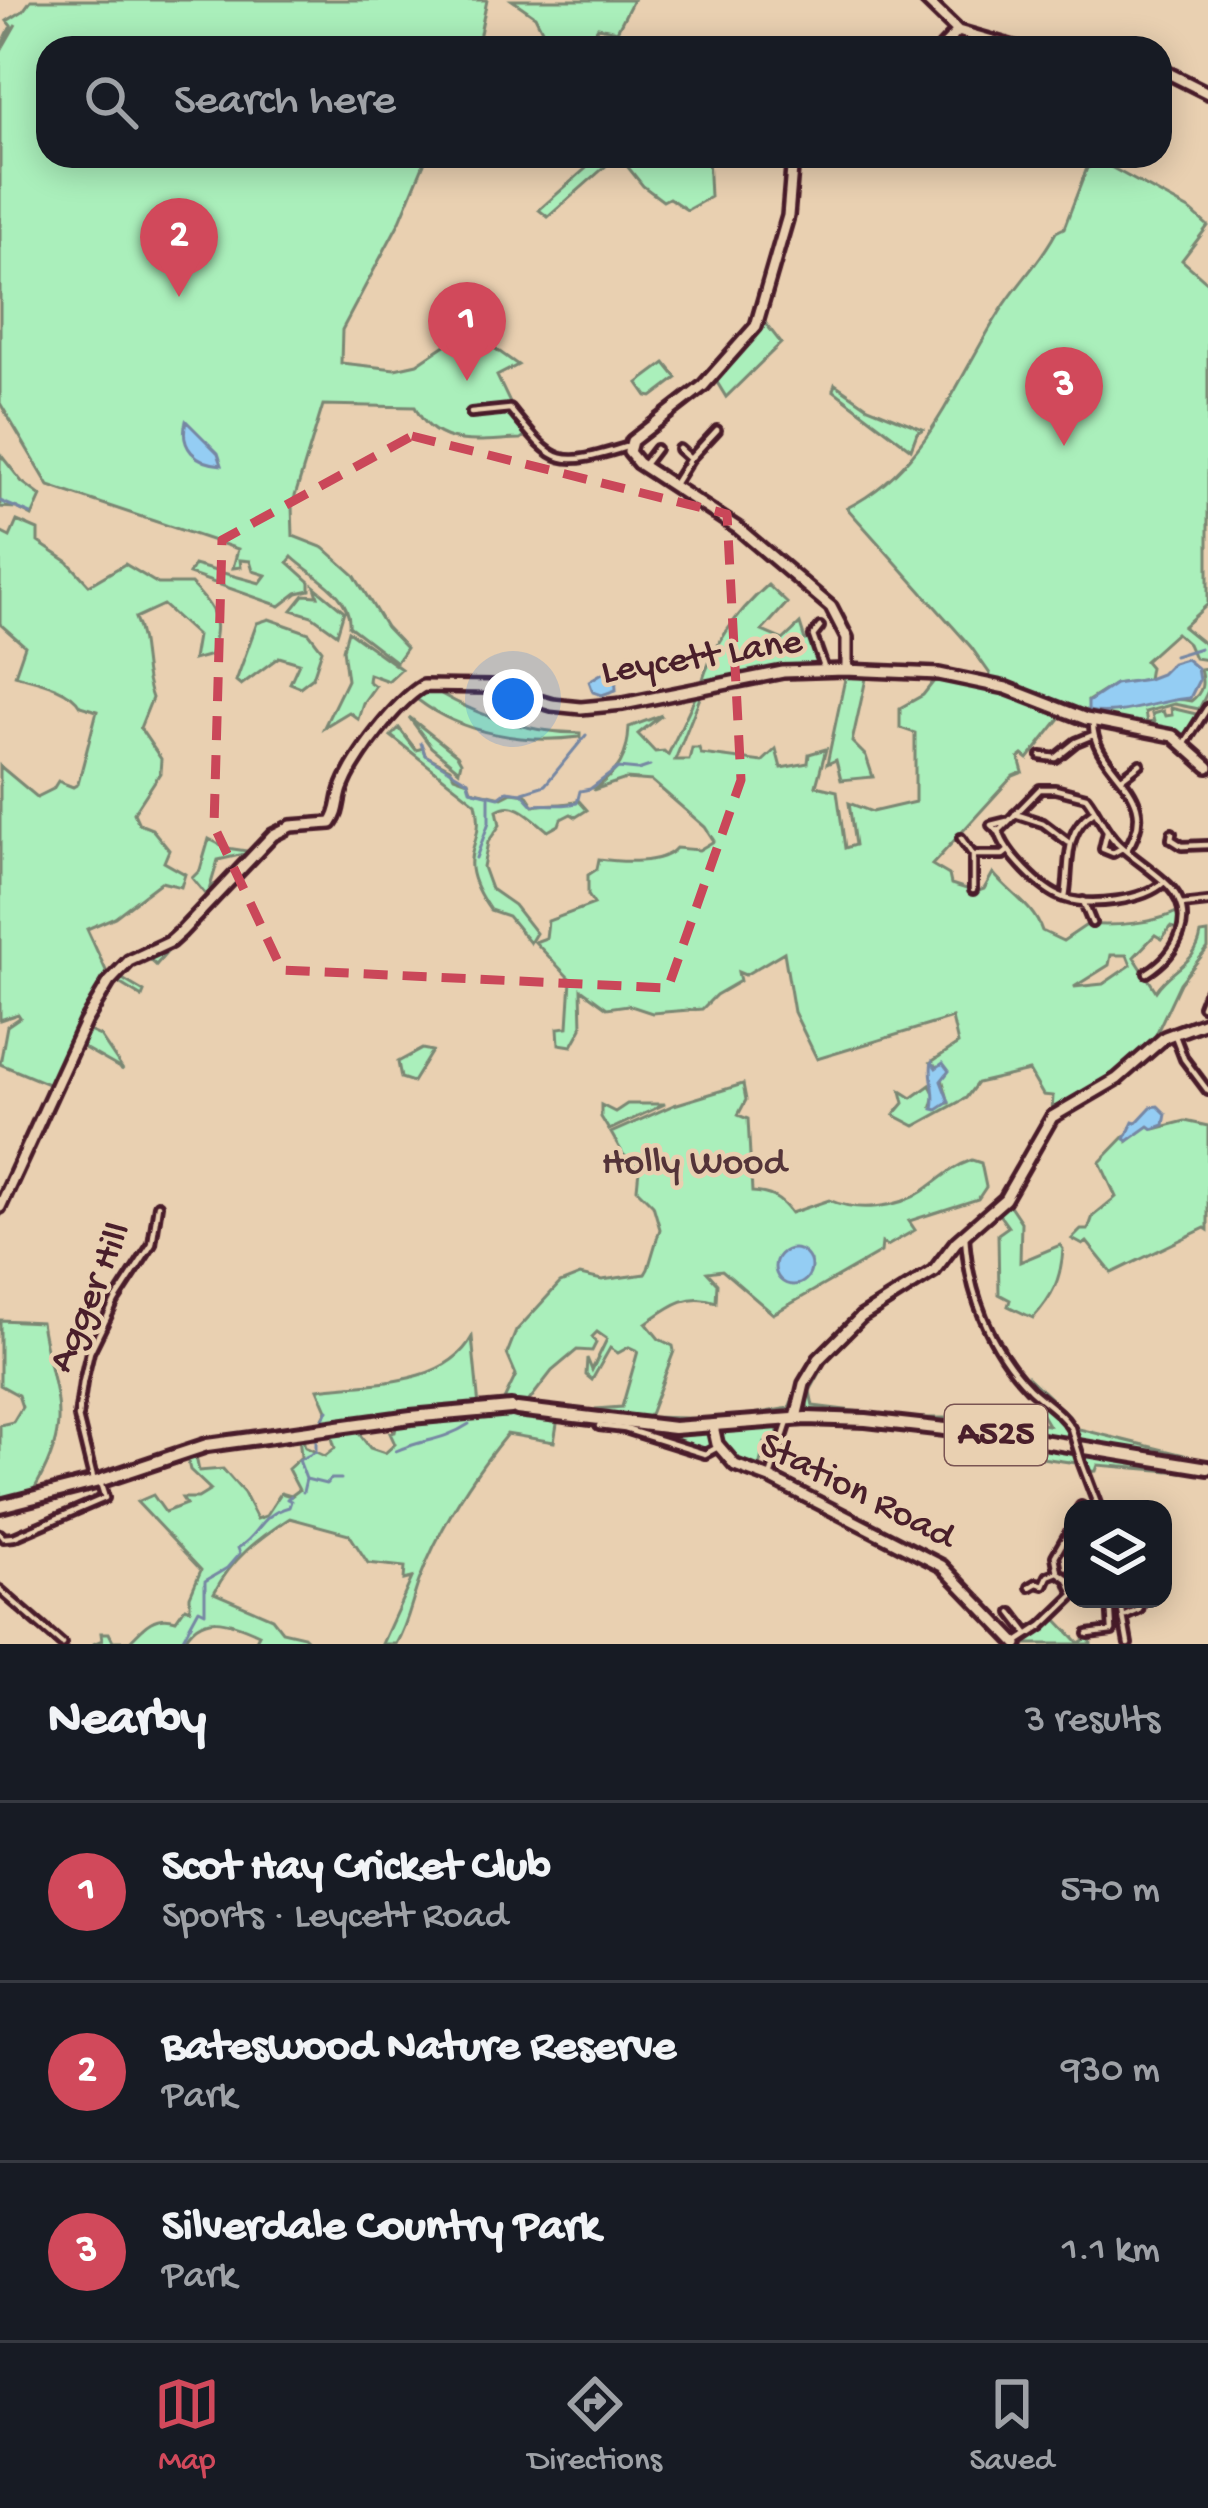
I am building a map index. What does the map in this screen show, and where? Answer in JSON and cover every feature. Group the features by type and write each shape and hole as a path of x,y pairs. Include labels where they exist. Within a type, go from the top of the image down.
{"main road":[{"name":"Station Road","path":"97,1482 207,1445 429,1414 514,1408 631,1425 713,1426"},
{"name":"A525","path":"713,1426 796,1420 951,1429 1208,1468"},
{"name":"A525","path":"0,1506 97,1482"}],"street":[{"path":"926,0 958,31 975,36"},
{"path":"953,36 958,31"},
{"path":"1172,75 1208,93"},
{"path":"471,413 510,409 543,451 566,459 584,459 631,443 712,377 756,326 788,216 793,168"},
{"path":"673,486 717,430"},
{"path":"631,443 632,458 763,547 831,607 847,638 846,670"},
{"path":"643,466 656,448"},
{"path":"679,449 690,459"},
{"path":"820,627 813,636 825,670"},
{"name":"Leycett Lane","path":"0,1207 91,1010 121,968 170,942 280,830 331,823 352,768 401,704 424,686 491,687 581,708 623,704 760,675 825,670 939,674 1006,688 1054,710 1161,732 1185,743"},
{"path":"1208,707 1185,743 1208,767"},
{"path":"1094,721 1093,735 1100,752 1123,777 1138,817 1124,849 1113,853 1103,849 1107,832"},
{"path":"1041,755 1056,758 1093,735"},
{"path":"1123,777 1140,764"},
{"path":"1147,973 1170,956 1178,943 1183,927 1180,905 1164,882 1107,832 1091,803 1080,793 1048,788 1033,795 1008,822 991,825 1046,886 1065,898 1136,896 1164,882"},
{"path":"1065,898 1069,842 1077,825 1094,811"},
{"path":"1016,814 1043,823 1069,842"},
{"path":"1172,833 1171,839 1178,844 1208,845"},
{"path":"961,838 973,855 973,890"},
{"path":"973,855 1003,855 1010,850"},
{"path":"1083,900 1091,923"},
{"path":"1180,905 1208,902"},
{"path":"1202,1006 1208,991"},
{"path":"770,1478 781,1438 796,1420 808,1375 842,1334 921,1281 965,1232 1005,1199 1052,1117 1117,1079 1174,1033 1208,1021"},
{"path":"1174,1033 1184,1060 1208,1090"},
{"name":"Agger Hill","path":"97,1482 78,1417 82,1382 90,1352 115,1301 152,1244 158,1205"},
{"path":"965,1232 972,1290 982,1318 1024,1382 1062,1414 1096,1500"},
{"name":"Station Road","path":"599,1426 625,1429 705,1454 718,1447"},
{"name":"Station Road","path":"713,1426 718,1447 735,1465 770,1478 942,1566 1016,1644"},
{"path":"0,1534 14,1537 104,1498 97,1482"},
{"path":"1064,1536 1055,1556 1058,1572 1064,1576"},
{"path":"1030,1587 1036,1583 1044,1588 1048,1576 1058,1572"},
{"path":"0,1590 62,1644"},
{"path":"1016,1644 1064,1602"},
{"path":"1091,1637 1112,1631 1111,1608"},
{"path":"1122,1608 1128,1644"},
{"path":"1124,1616 1139,1608"},
{"path":"1012,1613 1028,1634"}],"highlighted area":[{"path":"412,436 727,514 741,780 668,988 282,970 214,826 222,540"}],"green space":[{"path":"31,0 487,0 480,36 36,36 36,168 422,168 400,221 342,330 341,363 395,369 417,364 447,344 483,340 518,365 497,376 510,403 503,409 526,435 521,439 460,440 435,431 415,407 323,405 292,506 293,536 324,548 354,575 386,627 406,648 396,662 349,626 338,595 292,557 288,562 310,582 310,590 280,606 189,574 194,565 260,583 266,575 253,571 250,561 240,560 241,567 233,568 238,549 49,486 0,403 0,52 16,24 0,49 11,26 7,21"},
{"path":"512,0 633,0 617,31 598,27 592,36 548,36 535,16"},
{"path":"586,168 603,168 548,217 539,210"},
{"path":"629,168 709,168 710,197 687,210 643,186"},
{"path":"1087,168 1112,168 1191,211 1208,226 1182,260 1208,283 1208,604 1183,627 1208,647 1208,660 1194,658 1176,633 1145,661 1150,667 1148,679 1115,684 1088,701 1091,713 1167,700 1191,701 1202,687 1200,669 1208,668 1208,691 1199,709 1174,704 1145,712 1147,723 1154,722 1152,714 1172,715 1171,708 1196,714 1197,719 1179,736 1155,726 1069,711 1020,689 989,682 990,674 971,647 847,508 874,491 918,449 1005,304 1056,232 1064,228"},
{"path":"763,320 781,343 726,397 715,379"},
{"path":"665,363 677,378 647,396 638,383"},
{"path":"835,384 868,407 923,429 911,449 833,390"},
{"path":"0,454 22,482 41,496 32,516 17,508 0,507"},
{"path":"17,521 38,530 38,542 68,562 89,585 125,564 158,584 191,584 211,609 215,632 211,655 193,660 197,636 163,605 135,618 152,698 140,728 161,759 160,773 134,813 139,824 152,829 169,850 164,862 185,874 181,887 161,882 115,917 87,929 109,977 119,966 176,942 156,965 147,957 119,977 144,992 142,997 112,983 89,1031 100,1036 123,1070 79,1045 0,1217 3,1188 53,1086 0,1064 7,1026 20,1017 0,1020 0,766 37,797 58,781 73,787 78,784 97,711 80,706 60,689 15,675 25,646 0,624 0,532 10,537"},
{"path":"768,585 787,603 762,631 783,640 800,624 805,640 811,638 818,666 701,685 727,630"},
{"path":"315,587 344,611 337,634 312,616 292,610 304,595 318,596"},
{"path":"269,619 309,633 322,650 313,677 300,687 290,683 299,663 279,657 241,685 236,681 257,623"},
{"path":"348,631 401,669 388,681 369,674 368,681 375,686 358,719 349,712 324,727 347,680 343,649"},
{"path":"846,674 867,674 852,742 866,756 873,777 841,780 836,760 827,764"},
{"path":"938,676 994,689 1061,717 1028,759 1019,758 1023,772 1013,776 932,865 949,875 951,884 976,892 984,889 993,873 1027,907 1042,931 1063,941 1088,924 1134,923 1178,911 1178,929 1170,927 1162,939 1155,935 1134,957 1156,991 1189,960 1201,934 1208,933 1208,948 1180,983 1151,1045 1115,1077 1052,1112 1053,1096 1043,1095 1029,1071 977,1083 966,1098 915,1126 894,1115 904,1103 901,1091 912,1098 930,1085 935,1095 932,1106 949,1103 939,1068 931,1062 958,1044 952,1018 817,1059 794,1012 784,952 745,975 738,972 740,981 702,1009 652,1013 628,1005 607,1008 581,989 582,1028 572,1046 559,1044 558,1028 568,1027 571,980 535,942 546,938 548,921 594,904 588,895 588,875 597,869 599,859 651,860 676,848 699,850 714,841 705,827 652,781 626,779 593,790 620,763 629,727 662,715 638,734 655,752 668,755 698,691 703,690 675,760 689,760 692,748 699,748 701,754 762,762 776,749 781,768 808,763 809,754 826,749 816,786 837,791 845,848 855,845 849,803 872,812 915,802 915,733 900,728 900,708 923,695","holes":["1111,955 1127,955 1131,965 1103,984 1074,987 1109,965"]},
{"path":"431,688 502,721 580,733 580,737 538,739 474,728 418,700 418,693"},
{"path":"409,717 457,755 459,770 431,747"},
{"path":"399,728 416,750 423,748 425,755 468,781 471,790 502,797 512,792 526,794 534,806 579,801 587,810 561,819 548,831 518,808 497,810 500,825 488,842 483,867 491,889 514,905 536,933 530,943 508,916 490,910 472,875 476,803 391,736"},
{"path":"209,839 253,852 218,860 210,887 222,886 209,899 192,878 200,870"},
{"path":"422,1049 432,1051 413,1082 401,1078 398,1062"},
{"name":"Holly Wood","path":"743,1084 746,1100 738,1115 748,1119 752,1192 774,1197 791,1213 829,1200 864,1207 901,1202 972,1160 981,1163 986,1187 978,1199 909,1221 915,1230 887,1246 882,1243 881,1252 773,1314 722,1270 707,1272 717,1283 716,1302 688,1300 646,1323 674,1351 649,1417 723,1419 789,1408 799,1383 791,1412 701,1425 592,1417 596,1409 622,1407 638,1351 629,1347 618,1353 610,1348 592,1380 586,1375 587,1358 592,1370 607,1339 597,1332 592,1351 577,1350 552,1371 525,1406 501,1406 516,1375 507,1354 516,1331 560,1283 580,1275 602,1280 645,1274 648,1269 660,1229 653,1205 637,1189 639,1169 611,1133 674,1105"},
{"path":"627,1104 665,1104 609,1130 601,1117 601,1105 615,1112"},
{"path":"1185,1121 1208,1126 1208,1230 1112,1273 1087,1242 1083,1245 1072,1239 1088,1230 1093,1216 1116,1197 1100,1162 1128,1133 1128,1141 1149,1125 1154,1129"},
{"path":"1007,1201 1021,1222 1020,1262 1060,1245 1063,1249 1055,1286 1033,1318 1008,1306 1010,1300 999,1294 998,1234 1008,1227 996,1210"},
{"path":"0,1320 41,1322 58,1425 33,1491 0,1499 0,1425 13,1422 22,1407 18,1395 0,1385"},
{"path":"472,1337 479,1407 317,1430 327,1410 318,1389 425,1374 460,1353"},
{"path":"839,1343 818,1367 821,1371 810,1391 813,1406 910,1418 1000,1418 1048,1425 1028,1391 1071,1428 1060,1409 1031,1387 1029,1378 1069,1416 1075,1428 1208,1461 1208,1466 810,1413 808,1384 817,1366"},
{"path":"506,1412 558,1418 554,1442 507,1434 493,1451 436,1541 396,1644 382,1644 412,1578 404,1580 405,1567 368,1563 349,1534 290,1518 247,1550 214,1593 272,1618 282,1631 304,1636 312,1644 254,1644 259,1634 216,1621 198,1626 183,1644 93,1644 102,1640 101,1633 109,1633 113,1641 130,1641 150,1623 176,1620 185,1607 190,1609 201,1570 137,1502 153,1495 165,1512 186,1504 182,1498 198,1498 211,1490 190,1470 186,1454 195,1452 199,1471 223,1469 244,1493 257,1519 266,1516 281,1493 291,1496 299,1490 288,1469 301,1457 299,1435 305,1447 325,1456 335,1448 330,1431 355,1428 370,1448 385,1453 395,1444 390,1433 396,1427 391,1422"},
{"path":"782,1421 891,1424 1208,1470 1208,1474 1098,1465 1096,1471 1083,1472 1076,1463 986,1450 915,1430 786,1424 778,1428 777,1445 765,1443 758,1471 723,1451 723,1430"},
{"path":"632,1429 705,1433 712,1446 703,1451"},
{"path":"1055,1618 1079,1643 1090,1636 1091,1644 1021,1644"}],"water":[{"path":"186,421 218,453 222,465 204,461 187,446"},
{"path":"1186,659 1197,668 1199,680 1190,698 1113,712 1088,711 1088,702 1115,684 1148,679"},
{"path":"615,668 616,690 602,695 593,692 589,681"},
{"path":"932,1062 936,1068 943,1063 949,1071 941,1081 949,1102 937,1110 933,1109"},
{"path":"1158,1106 1166,1114 1164,1125 1149,1126 1125,1139 1133,1122"},
{"path":"793,1249 806,1254 811,1267 806,1280 793,1285 780,1280 775,1267 780,1254"}],"waterway":[{"path":"0,501 31,514"},
{"path":"1174,656 1200,648"},
{"path":"523,792 545,785 586,735"},
{"path":"421,743 425,755 468,781 470,790 499,797 507,791 522,793 533,805 577,803 580,791 618,768 650,766"},
{"path":"476,858 489,822 489,797"},
{"path":"318,1427 328,1410"},
{"path":"396,1451 469,1424"},
{"path":"303,1492 306,1479 299,1460 316,1452 316,1437"},
{"path":"306,1479 326,1484 341,1479"},
{"path":"180,1644 199,1609 205,1612 205,1581 227,1568 240,1553 238,1548 266,1520 289,1507 291,1496"}],"place":[{"name":"Bateswood Nature Reserve","path":"179,297"},
{"name":"Scot Hay Cricket Club","path":"467,381"},
{"name":"Silverdale Country Park","path":"1064,446"}]}
